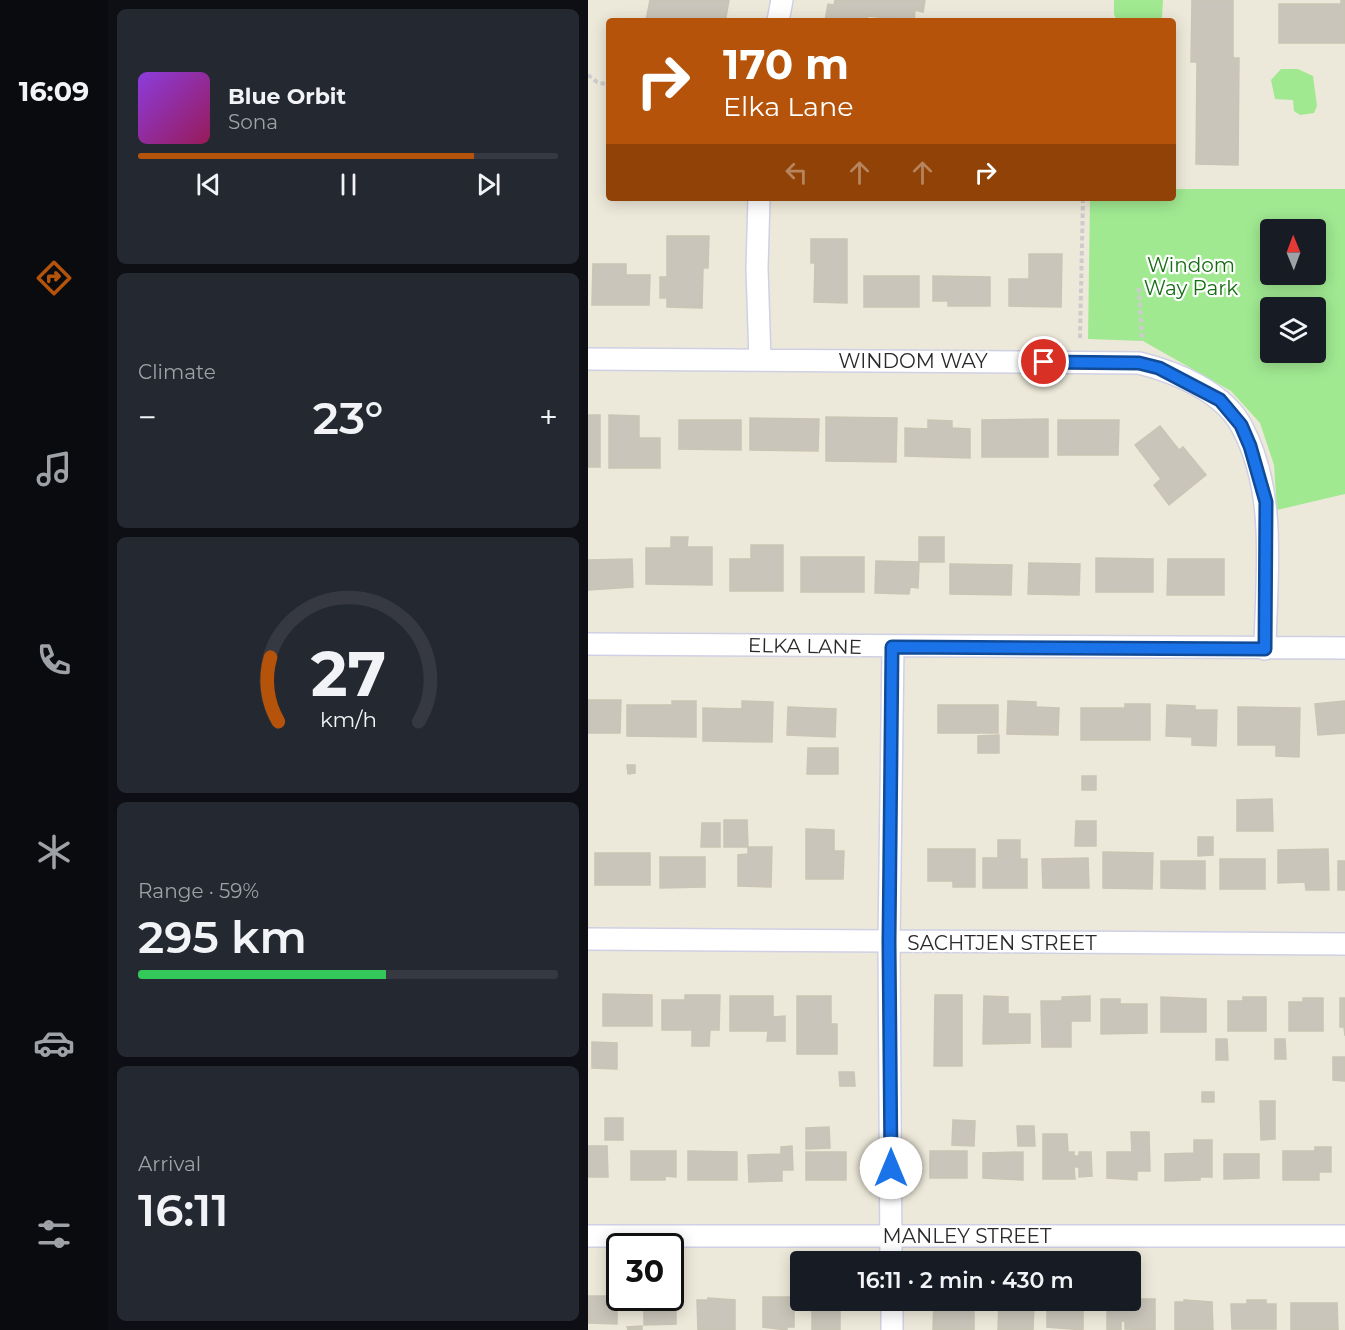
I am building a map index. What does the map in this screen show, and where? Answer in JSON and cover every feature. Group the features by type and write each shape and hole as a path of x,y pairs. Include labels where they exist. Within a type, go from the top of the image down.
{"street":[{"path":"779,18 782,0"},
{"path":"759,201 757,268 760,360"},
{"name":"WINDOM WAY","path":"588,359 1139,363 1182,378 1220,400 1241,425 1250,446 1266,502 1265,649"},
{"name":"ELKA LANE","path":"588,644 1345,648"},
{"path":"891,1251 889,942 892,647"},
{"name":"SACHTJEN STREET","path":"588,939 1345,944"},
{"name":"MANLEY STREET","path":"588,1236 1345,1236"},
{"path":"891,1311 892,1330"}],"path":[{"path":"588,75 597,82 606,84"},
{"path":"1080,338 1083,201"},
{"path":"1139,288 1142,341"}],"green space":[{"path":"1114,0 1163,0 1161,18 1116,18"},
{"path":"1281,69 1298,69 1313,76 1317,106 1314,113 1300,115 1294,111 1293,100 1275,99 1271,80"},
{"name":"Windom Way Park","path":"1176,189 1345,189 1345,494 1277,510 1274,465 1260,423 1231,391 1143,341 1088,339 1090,201 1176,201"}],"building":[{"path":"650,0 729,0 726,17 723,16 723,18 647,18"},
{"path":"835,0 925,0 923,12 915,10 914,18 868,16 868,18 826,18 828,4 834,5"},
{"path":"1192,0 1233,0 1233,58 1239,58 1238,165 1196,164 1197,62 1191,62"},
{"path":"1341,0 1345,0 1345,43 1279,43 1279,4 1341,4"},
{"path":"667,236 709,236 708,268 703,268 702,308 667,307 667,298 660,298 660,277 667,277"},
{"path":"811,239 847,239 847,303 814,302 815,263 811,263"},
{"path":"1029,254 1062,254 1061,307 1009,306 1009,279 1029,279"},
{"path":"593,264 626,264 626,275 650,275 649,305 592,305"},
{"path":"864,276 919,276 919,307 864,307"},
{"path":"933,276 990,277 990,306 948,306 948,301 933,301"},
{"path":"588,415 600,415 600,467 588,467"},
{"path":"609,415 639,416 639,438 660,438 660,468 609,468"},
{"path":"826,417 897,418 896,462 826,461"},
{"path":"750,418 819,419 818,451 750,450"},
{"path":"1048,419 1048,457 982,457 982,420"},
{"path":"679,420 741,420 741,450 679,449"},
{"path":"928,420 952,421 952,428 970,429 970,458 905,456 905,428 928,429"},
{"path":"1058,420 1119,420 1118,455 1058,455"},
{"path":"1160,426 1179,450 1183,447 1206,475 1169,505 1154,485 1161,479 1135,445"},
{"path":"671,537 688,537 687,547 712,547 712,585 646,584 646,548 671,548"},
{"path":"919,537 944,537 944,562 919,562"},
{"path":"751,545 783,545 783,591 730,591 730,559 751,559"},
{"path":"801,557 864,557 864,592 801,592"},
{"path":"1096,558 1153,559 1153,592 1096,592"},
{"path":"632,559 633,587 588,590 588,560"},
{"path":"1168,559 1224,559 1224,595 1167,595"},
{"path":"876,561 919,562 918,588 910,587 909,594 875,593"},
{"path":"1029,563 1080,564 1079,595 1028,594"},
{"path":"950,564 1012,565 1011,595 950,594"},
{"path":"588,700 621,700 620,733 588,733"},
{"path":"672,701 696,701 696,737 627,736 627,705 672,705"},
{"path":"742,701 773,702 772,742 703,741 703,708 742,709"},
{"path":"1008,701 1036,702 1036,707 1059,708 1058,735 1007,734"},
{"path":"1345,701 1345,733 1318,735 1315,704"},
{"path":"1125,704 1150,704 1150,740 1081,740 1081,708 1125,708"},
{"path":"938,705 998,705 998,733 938,733"},
{"path":"1167,705 1195,706 1195,710 1217,710 1216,746 1192,745 1192,737 1166,736"},
{"path":"788,707 836,709 835,737 787,735"},
{"path":"1238,707 1300,708 1299,757 1276,756 1276,745 1238,745"},
{"path":"999,735 999,753 978,753 978,736"},
{"path":"808,748 838,748 838,774 807,774"},
{"path":"627,765 635,765 635,773 628,774"},
{"path":"1082,776 1096,776 1096,790 1082,790"},
{"path":"1272,799 1273,831 1237,831 1237,800"},
{"path":"724,820 747,820 748,847 724,847"},
{"path":"1076,821 1096,821 1096,846 1075,846"},
{"path":"702,823 720,823 720,847 701,847"},
{"path":"806,829 834,830 834,851 844,851 843,879 806,879"},
{"path":"1198,837 1213,837 1213,855 1198,856"},
{"path":"998,840 1020,840 1020,859 1027,859 1027,888 983,888 983,858 998,858"},
{"path":"748,847 772,847 771,887 738,886 738,855 748,854"},
{"path":"928,849 975,849 975,887 953,887 953,881 928,881"},
{"path":"1328,849 1329,890 1306,890 1305,882 1278,883 1278,850"},
{"path":"1103,852 1153,853 1152,889 1103,888"},
{"path":"595,853 650,853 650,885 595,885"},
{"path":"660,857 705,857 705,887 660,888"},
{"path":"1088,858 1089,888 1043,888 1042,859"},
{"path":"1220,859 1265,859 1265,889 1220,889"},
{"path":"1161,861 1205,861 1205,889 1161,888"},
{"path":"1338,861 1345,861 1345,890 1338,890"},
{"path":"603,994 652,995 652,1026 603,1026"},
{"path":"685,995 720,995 719,1030 710,1030 709,1046 692,1046 692,1030 662,1030 662,1000 685,1000"},
{"path":"935,995 962,995 962,1066 934,1066"},
{"path":"730,996 773,996 773,1017 785,1016 785,1041 767,1041 768,1031 730,1031"},
{"path":"797,996 831,996 831,1024 837,1024 837,1054 797,1054"},
{"path":"984,996 1008,997 1008,1014 1030,1014 1030,1043 983,1044"},
{"path":"1090,996 1090,1021 1071,1021 1071,1047 1042,1047 1041,1001 1062,1001 1062,997"},
{"path":"1161,997 1206,999 1206,1032 1161,1032"},
{"path":"1243,997 1266,997 1266,1031 1228,1031 1228,1001 1243,1001"},
{"path":"1303,998 1323,998 1323,1031 1289,1031 1289,1002 1303,1002"},
{"path":"1340,998 1345,998 1345,1036 1344,1027 1340,1027"},
{"path":"1101,999 1120,999 1120,1004 1147,1004 1147,1033 1101,1034"},
{"path":"1216,1039 1227,1039 1228,1060 1216,1060"},
{"path":"1275,1039 1285,1039 1286,1059 1275,1059"},
{"path":"592,1042 617,1043 617,1069 592,1068"},
{"path":"1333,1057 1345,1057 1345,1081 1333,1080"},
{"path":"839,1072 854,1072 855,1086 840,1086"},
{"path":"1202,1092 1214,1092 1214,1102 1202,1102"},
{"path":"1260,1101 1275,1101 1275,1139 1261,1140"},
{"path":"605,1118 623,1118 623,1140 605,1140"},
{"path":"953,1120 975,1121 974,1146 952,1145"},
{"path":"1017,1126 1034,1126 1035,1146 1018,1146"},
{"path":"829,1127 830,1148 806,1149 806,1128"},
{"path":"1131,1132 1149,1132 1150,1171 1137,1171 1137,1180 1107,1178 1107,1152 1132,1152"},
{"path":"1043,1134 1067,1134 1068,1152 1074,1152 1074,1156 1079,1156 1079,1152 1091,1152 1092,1176 1079,1177 1079,1167 1074,1167 1075,1179 1043,1179"},
{"path":"1194,1140 1212,1140 1212,1177 1200,1177 1200,1180 1165,1181 1165,1154 1194,1153"},
{"path":"588,1146 607,1146 608,1177 588,1177"},
{"path":"792,1146 793,1170 782,1170 782,1181 749,1182 748,1155 781,1154 781,1147"},
{"path":"1315,1147 1331,1147 1331,1172 1319,1172 1319,1180 1283,1180 1283,1151 1315,1151"},
{"path":"631,1151 676,1151 676,1177 665,1176 665,1180 631,1180"},
{"path":"688,1151 737,1152 737,1180 688,1180"},
{"path":"930,1151 967,1151 967,1178 930,1178"},
{"path":"806,1152 846,1152 846,1180 806,1180"},
{"path":"1023,1152 1023,1180 983,1178 983,1153"},
{"path":"1224,1154 1259,1154 1259,1178 1224,1179"},
{"path":"588,1296 606,1296 606,1311 617,1311 617,1324 588,1323"},
{"path":"763,1297 790,1297 790,1311 794,1311 794,1327 787,1327 787,1330 763,1327"},
{"path":"708,1298 735,1300 735,1330 698,1330 697,1300 708,1300"},
{"path":"1141,1299 1155,1299 1155,1330 1125,1329 1125,1321 1121,1321 1121,1330 1107,1330 1107,1311 1141,1311"},
{"path":"1184,1300 1212,1302 1213,1330 1175,1330 1175,1302 1184,1302"},
{"path":"1247,1300 1266,1300 1266,1304 1276,1304 1276,1329 1232,1329 1231,1304 1247,1304"},
{"path":"1291,1303 1337,1303 1338,1330 1291,1330"},
{"path":"644,1311 676,1311 676,1324 644,1325"},
{"path":"812,1311 840,1311 840,1330 812,1330"},
{"path":"934,1311 974,1311 974,1330 933,1330"},
{"path":"999,1311 1034,1311 1033,1330 998,1330"},
{"path":"1047,1311 1083,1311 1083,1330 1047,1327"},
{"path":"642,1326 642,1330 628,1330 627,1327"}],"route":[{"path":"891,1168 889,942 892,647 1265,649 1266,502 1250,446 1241,425 1220,400 1182,378 1159,368 1139,363 1044,362"}]}
